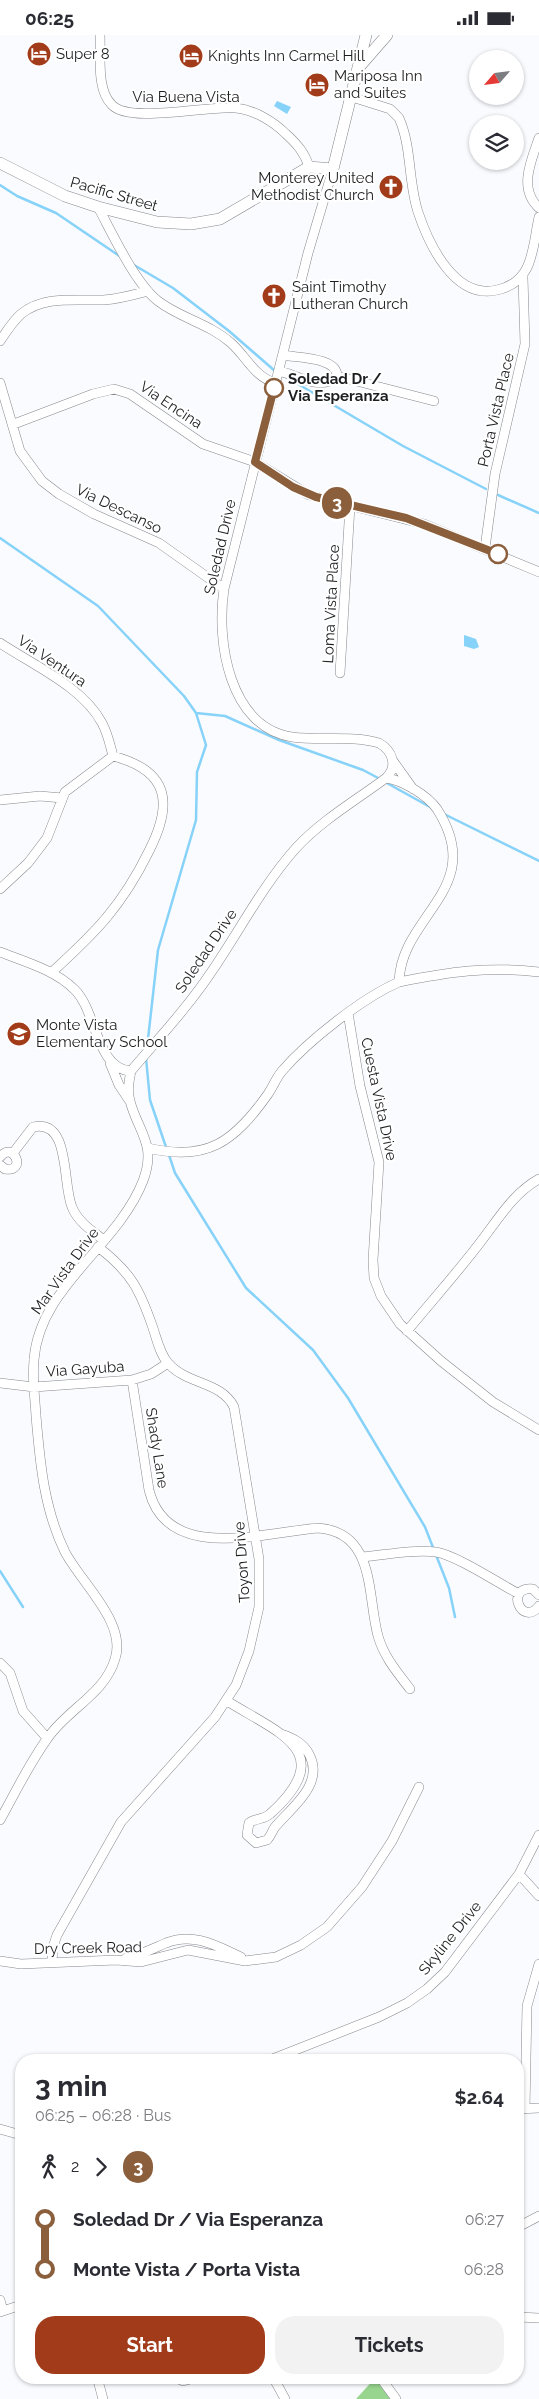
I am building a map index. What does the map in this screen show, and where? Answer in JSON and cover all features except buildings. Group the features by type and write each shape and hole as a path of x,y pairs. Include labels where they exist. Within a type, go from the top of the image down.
{"main road":[{"name":"Soledad Drive","path":"333,169 366,35"},
{"path":"359,67 387,35"},
{"name":"Pacific Street","path":"0,163 53,191 98,207 157,222 191,224 212,222 240,209 310,167"},
{"path":"310,167 333,169"}],"street":[{"name":"Via Buena Vista","path":"100,35 102,83 108,100 115,108 141,113 220,108 244,110 261,117 282,130 306,156 310,167"},
{"path":"352,97 390,109 399,118 417,210 429,239 458,280 470,289 487,292 506,288 522,277 529,264 539,217"},
{"path":"539,139 530,168 527,187 532,201 539,208"},
{"name":"Soledad Drive","path":"333,169 255,462 224,589 222,634 227,660 236,688 254,718 263,726 280,734 380,743 390,752 392,760 415,791"},
{"path":"98,207 148,291 158,301 225,338 237,348 260,377 276,383"},
{"name":"Porta Vista Place","path":"485,548 494,481 525,344 522,277"},
{"path":"0,341 19,315 46,303 67,299 103,300 128,297 148,291"},
{"path":"283,355 316,359 328,364 336,371 337,377"},
{"path":"304,379 300,368 304,361 308,359"},
{"path":"279,371 325,383 337,377 434,401"},
{"name":"Via Descanso","path":"0,383 14,424 20,451 26,461 50,488 101,518 159,543 224,589"},
{"name":"Via Encina","path":"14,424 93,394 119,390 130,393 203,444 255,462 304,493 406,518 485,548 539,572"},
{"name":"Loma Vista Place","path":"340,673 350,505"},
{"name":"Via Ventura","path":"0,643 70,687 91,706 103,725 113,757"},
{"path":"0,889 28,863 47,838 53,827 62,798 78,781 113,757 138,765 156,780 164,795 162,822 139,871 123,899 92,935 51,973"},
{"path":"392,760 392,771 386,779 394,780 432,803 452,837 452,864 442,895 399,965 399,982"},
{"name":"Soledad Drive","path":"131,1071 168,1030 206,980 270,882 297,847 332,816 386,779"},
{"path":"0,800 40,796 62,798"},
{"path":"0,952 51,973 71,987 84,1003 119,1085 130,1101"},
{"path":"108,1060 118,1069 131,1071 128,1093 148,1148 169,1153 209,1150 224,1143 248,1121 269,1092 279,1074 291,1061 348,1013 379,991 399,982 465,970 500,969 539,972"},
{"name":"Cuesta Vista Drive","path":"348,1013 360,1086 380,1162 379,1198 373,1248 374,1277 386,1305 407,1331 493,1402 539,1430"},
{"path":"13,1153 32,1127 44,1126 54,1131 60,1142 72,1207 81,1221 104,1239"},
{"name":"Mar Vista Drive","path":"0,1820 47,1739 63,1720 105,1681 111,1670 118,1647 114,1626 74,1569 52,1520 43,1486 34,1387 34,1357 43,1322 60,1295 138,1192 146,1169 148,1148"},
{"path":"0,1157 4,1152 13,1153 18,1160 14,1169 4,1169 0,1165"},
{"path":"407,1331 508,1206 524,1189 539,1179"},
{"path":"98,1247 120,1265 136,1285 168,1363"},
{"name":"Via Gayuba","path":"0,1383 34,1387 132,1380 151,1375 168,1363"},
{"name":"Toyon Drive","path":"52,1963 52,1947 57,1935 121,1822 162,1778 227,1701 236,1685 249,1651 259,1607 259,1559 234,1407 222,1392 190,1378 168,1363"},
{"name":"Shady Lane","path":"132,1380 151,1499 161,1515 173,1526 205,1537 224,1540 328,1529 344,1537 363,1557 368,1571 372,1607 382,1646 393,1668 410,1689"},
{"path":"363,1557 412,1552 436,1553 453,1559 519,1594"},
{"path":"539,1595 529,1589 519,1594 517,1602 523,1611 534,1611 539,1606"},
{"path":"0,1663 10,1673 23,1711 47,1739"},
{"path":"227,1701 281,1734 296,1740 307,1751 313,1765 312,1780 300,1800 275,1827 267,1840 256,1843 247,1835 249,1823 271,1813 294,1787 303,1770 299,1753 281,1734"},
{"name":"Dry Creek Road","path":"0,1961 12,1964 116,1960 144,1962 188,1950 250,1960 270,1959 289,1951 315,1936 334,1920 377,1866 419,1787"},
{"name":"Skyline Drive","path":"285,2054 379,2017 407,2003 427,1989 445,1972 519,1874 539,1835"},
{"path":"519,1874 539,1895"},
{"path":"524,2058 527,2006 539,1964"},
{"path":"524,2109 539,2108"},
{"path":"0,2129 15,2133"},
{"path":"524,2224 539,2215"},
{"path":"0,2300 1,2312 15,2307"},
{"path":"524,2317 539,2318"},
{"path":"99,2384 103,2399"},
{"path":"277,2384 285,2399"},
{"path":"385,2384 396,2399"}],"green space":[{"path":"370,2384 382,2384 396,2399 356,2399"}],"water":[{"path":"277,101 291,107 287,114 274,106"},
{"path":"464,635 476,639 479,647 474,649 464,646"}],"waterway":[{"path":"0,185 17,196 56,213 121,257"},
{"path":"134,265 173,288 229,331 275,371"},
{"path":"286,377 403,446 486,489"},
{"path":"498,495 539,513"},
{"path":"0,538 98,606 184,696 196,713 206,745 197,772 196,820 158,950 147,1048"},
{"path":"196,713 225,716 279,740 363,770 380,779"},
{"path":"385,782 430,807"},
{"path":"442,813 539,861"},
{"path":"146,1058 150,1100 167,1150"},
{"path":"169,1155 175,1173 246,1288 313,1350 348,1398 425,1527 434,1550"},
{"path":"436,1555 449,1588 455,1617"},
{"path":"0,1571 23,1607"}],"bus line":[{"name":"3","path":"274,388 255,462 304,493 334,503 406,518 498,554"}],"place":[{"name":"Super 8","path":"39,54"},
{"name":"Knights Inn Carmel Hill","path":"191,56"},
{"name":"Mariposa Inn and Suites","path":"317,85"},
{"name":"Monterey United Methodist Church","path":"391,187"},
{"name":"Saint Timothy Lutheran Church","path":"274,296"},
{"name":"Soledad Dr / Via Esperanza","path":"274,388"},
{"name":"Monte Vista Elementary School","path":"19,1034"}]}
